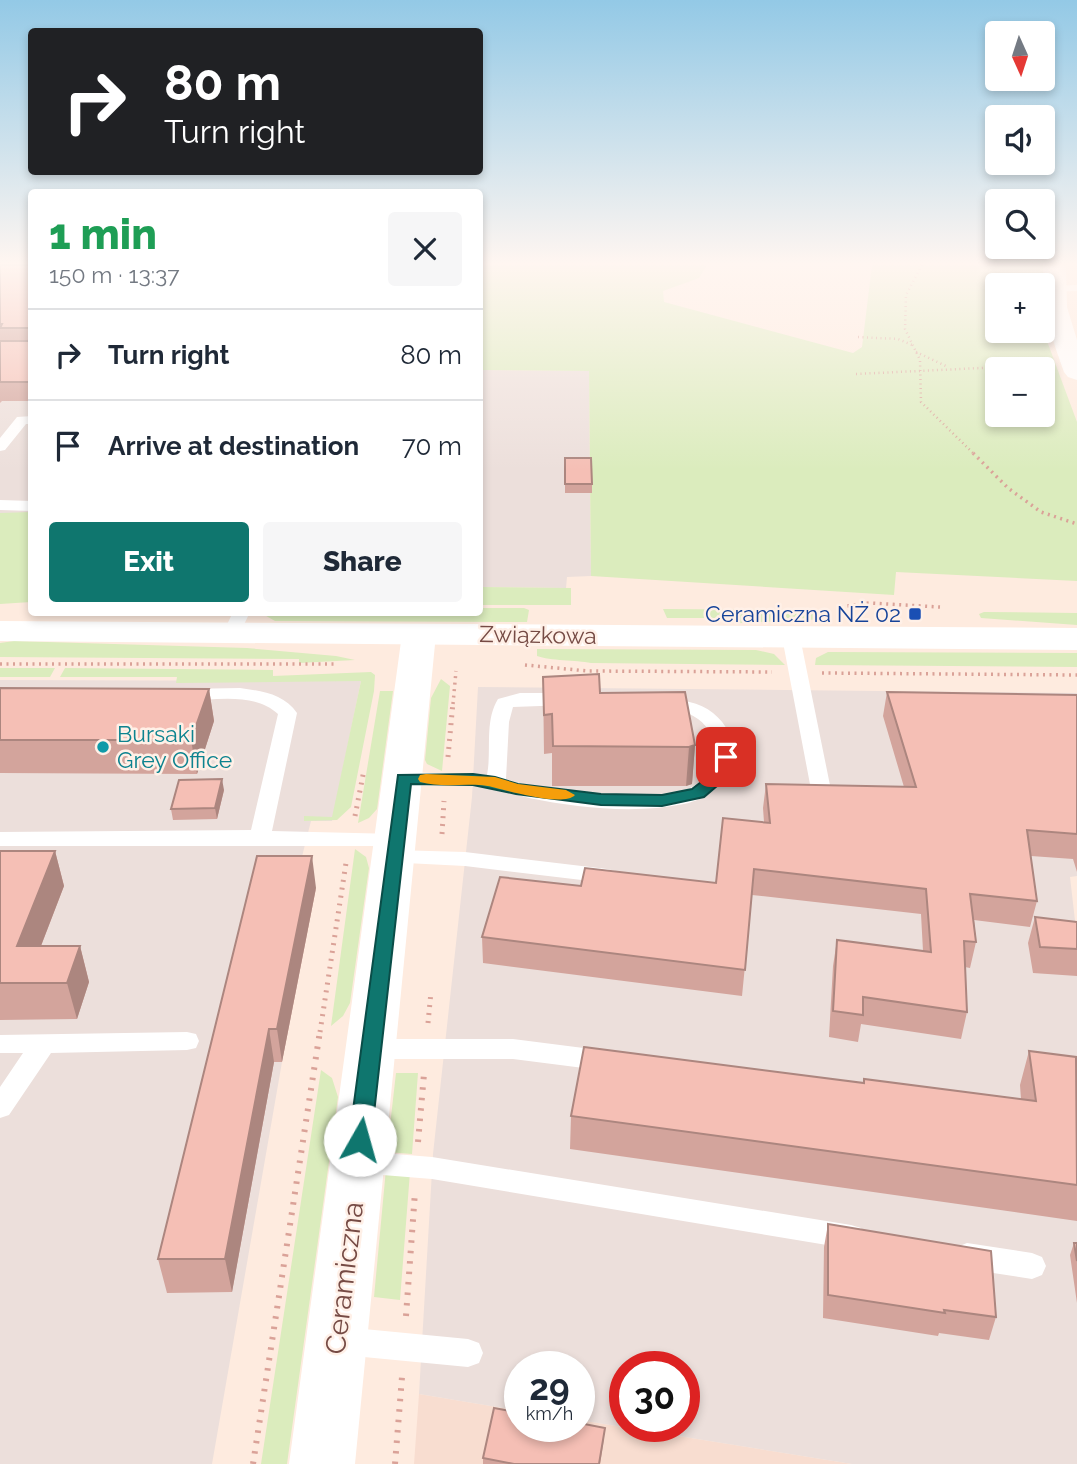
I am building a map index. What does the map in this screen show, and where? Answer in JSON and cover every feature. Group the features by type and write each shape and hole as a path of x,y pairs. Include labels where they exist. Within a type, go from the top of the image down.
{"street":[{"path":"1062,333 1076,370"},
{"name":"Związkowa","path":"0,631 237,623 419,634 1077,639"},
{"name":"Ceramiczna","path":"322,1464 371,1049 384,771 419,634"}],"lane":[{"path":"0,447 22,420 28,420"},
{"path":"0,505 28,504"},
{"path":"792,638 823,800"},
{"path":"161,695 255,695 282,704 288,712 260,837"},
{"path":"495,782 499,771 500,713 505,703 520,699 590,699"},
{"path":"384,771 495,782 516,789 601,800 662,800 698,793 717,778 726,757 710,718 690,707 643,700"},
{"path":"0,839 260,837 380,846 465,859 630,878"},
{"path":"0,1044 187,1041"},
{"path":"0,1108 43,1044"},
{"path":"371,1049 513,1049 633,1064"},
{"path":"358,1162 432,1168 882,1242"},
{"path":"936,1251 1032,1266"},
{"path":"336,1341 468,1353"}],"path":[{"path":"907,333 919,360 921,402 944,422 986,468 1042,513 1077,524"},
{"path":"858,337 898,338 913,346"},
{"path":"915,351 943,366 964,368"},
{"path":"856,374 1016,365 1076,370"},
{"path":"0,664 204,666 349,663"},
{"path":"517,665 560,666 588,671 1077,676"},
{"path":"253,1464 380,846 384,771"},
{"path":"395,1464 404,1346"}],"shaded area":[{"path":"0,333 28,333 28,583 0,583"},
{"path":"483,370 589,371 591,576 567,577 566,588 483,587"},
{"path":"0,680 361,681 332,821 311,821 294,888 221,1062 282,1062 212,1464 0,1464"},
{"path":"478,687 1077,693 1077,876 1070,877 1077,938 1077,1464 852,1464 700,1440 700,1351 609,1351 609,1425 595,1423 595,1351 504,1351 504,1408 419,1394 433,1154 472,797"},
{"path":"419,1394 504,1408 504,1442 595,1442 595,1423 609,1425 609,1442 700,1442 700,1440 852,1464 414,1464"}],"green space":[{"path":"483,333 780,333 853,353 862,347 864,333 985,333 985,343 1048,343 1053,357 985,357 985,427 1055,427 1055,363 1077,422 1077,581 896,572 894,595 591,576 589,371 483,370"},
{"path":"28,512 28,602 0,604 0,513"},
{"path":"483,587 571,588 571,605 483,605"},
{"path":"483,608 529,610 527,622 275,621 266,616 483,616"},
{"path":"663,609 817,610 829,619 739,623 725,618 667,618"},
{"path":"1077,613 1077,625 981,618 979,614"},
{"path":"14,641 247,648 355,660 299,663 299,659 0,657 0,643"},
{"path":"537,649 756,650 774,654 785,665 591,663 542,658 537,656"},
{"path":"828,652 1077,653 1077,667 815,665 816,658"},
{"path":"0,668 55,668 50,677 0,677"},
{"path":"65,668 273,670 273,676 371,672 375,675 374,691 351,807 337,820 304,821 304,816 332,817 361,681 176,683 177,677 60,677"},
{"path":"441,679 450,686 442,771 427,764 425,760 431,698"},
{"path":"380,691 393,691 377,809 369,818 358,823"},
{"path":"355,849 366,857 369,868 350,1003 343,1016 331,1026"},
{"path":"321,1070 332,1078 338,1097 287,1464 261,1464"},
{"path":"396,1073 418,1073 412,1154 387,1152"},
{"path":"386,1169 410,1172 400,1300 374,1297"}],"building":[{"path":"0,341 28,341 28,382 0,382"},
{"path":"565,458 591,458 592,484 565,484"},
{"path":"599,674 600,693 685,692 695,745 553,746 552,714 544,715 543,677"},
{"path":"0,688 209,689 191,740 0,740"},
{"path":"887,692 1077,695 1077,834 1027,830 1037,901 970,894 976,942 964,941 967,1012 863,997 863,1015 833,1011 837,940 931,952 926,889 754,869 745,970 482,937 500,877 581,886 585,868 716,883 723,818 770,823 766,784 916,787"},
{"path":"222,779 215,808 171,809 179,780"},
{"path":"0,851 55,851 17,946 80,946 67,983 0,983"},
{"path":"257,856 312,856 277,1029 269,1029 225,1259 158,1259"},
{"path":"1035,917 1077,922 1077,949 1040,947"},
{"path":"584,1047 864,1083 864,1079 1036,1101 1029,1051 1076,1057 1077,1185 571,1116"},
{"path":"828,1224 991,1251 996,1317 944,1310 945,1313 828,1295"},
{"path":"494,1408 504,1410 504,1442 595,1442 595,1426 605,1428 599,1464 514,1464 483,1458"}],"slow traffic":[{"path":"426,779 473,779 516,789 566,795"}],"place":[{"name":"Ceramiczna NŻ 02","path":"915,614"},
{"name":"Bursaki Grey Office","path":"103,747"}],"route":[{"path":"360,1140 404,778 473,779 516,789 601,800 662,800 698,793 717,778 726,757"}]}
